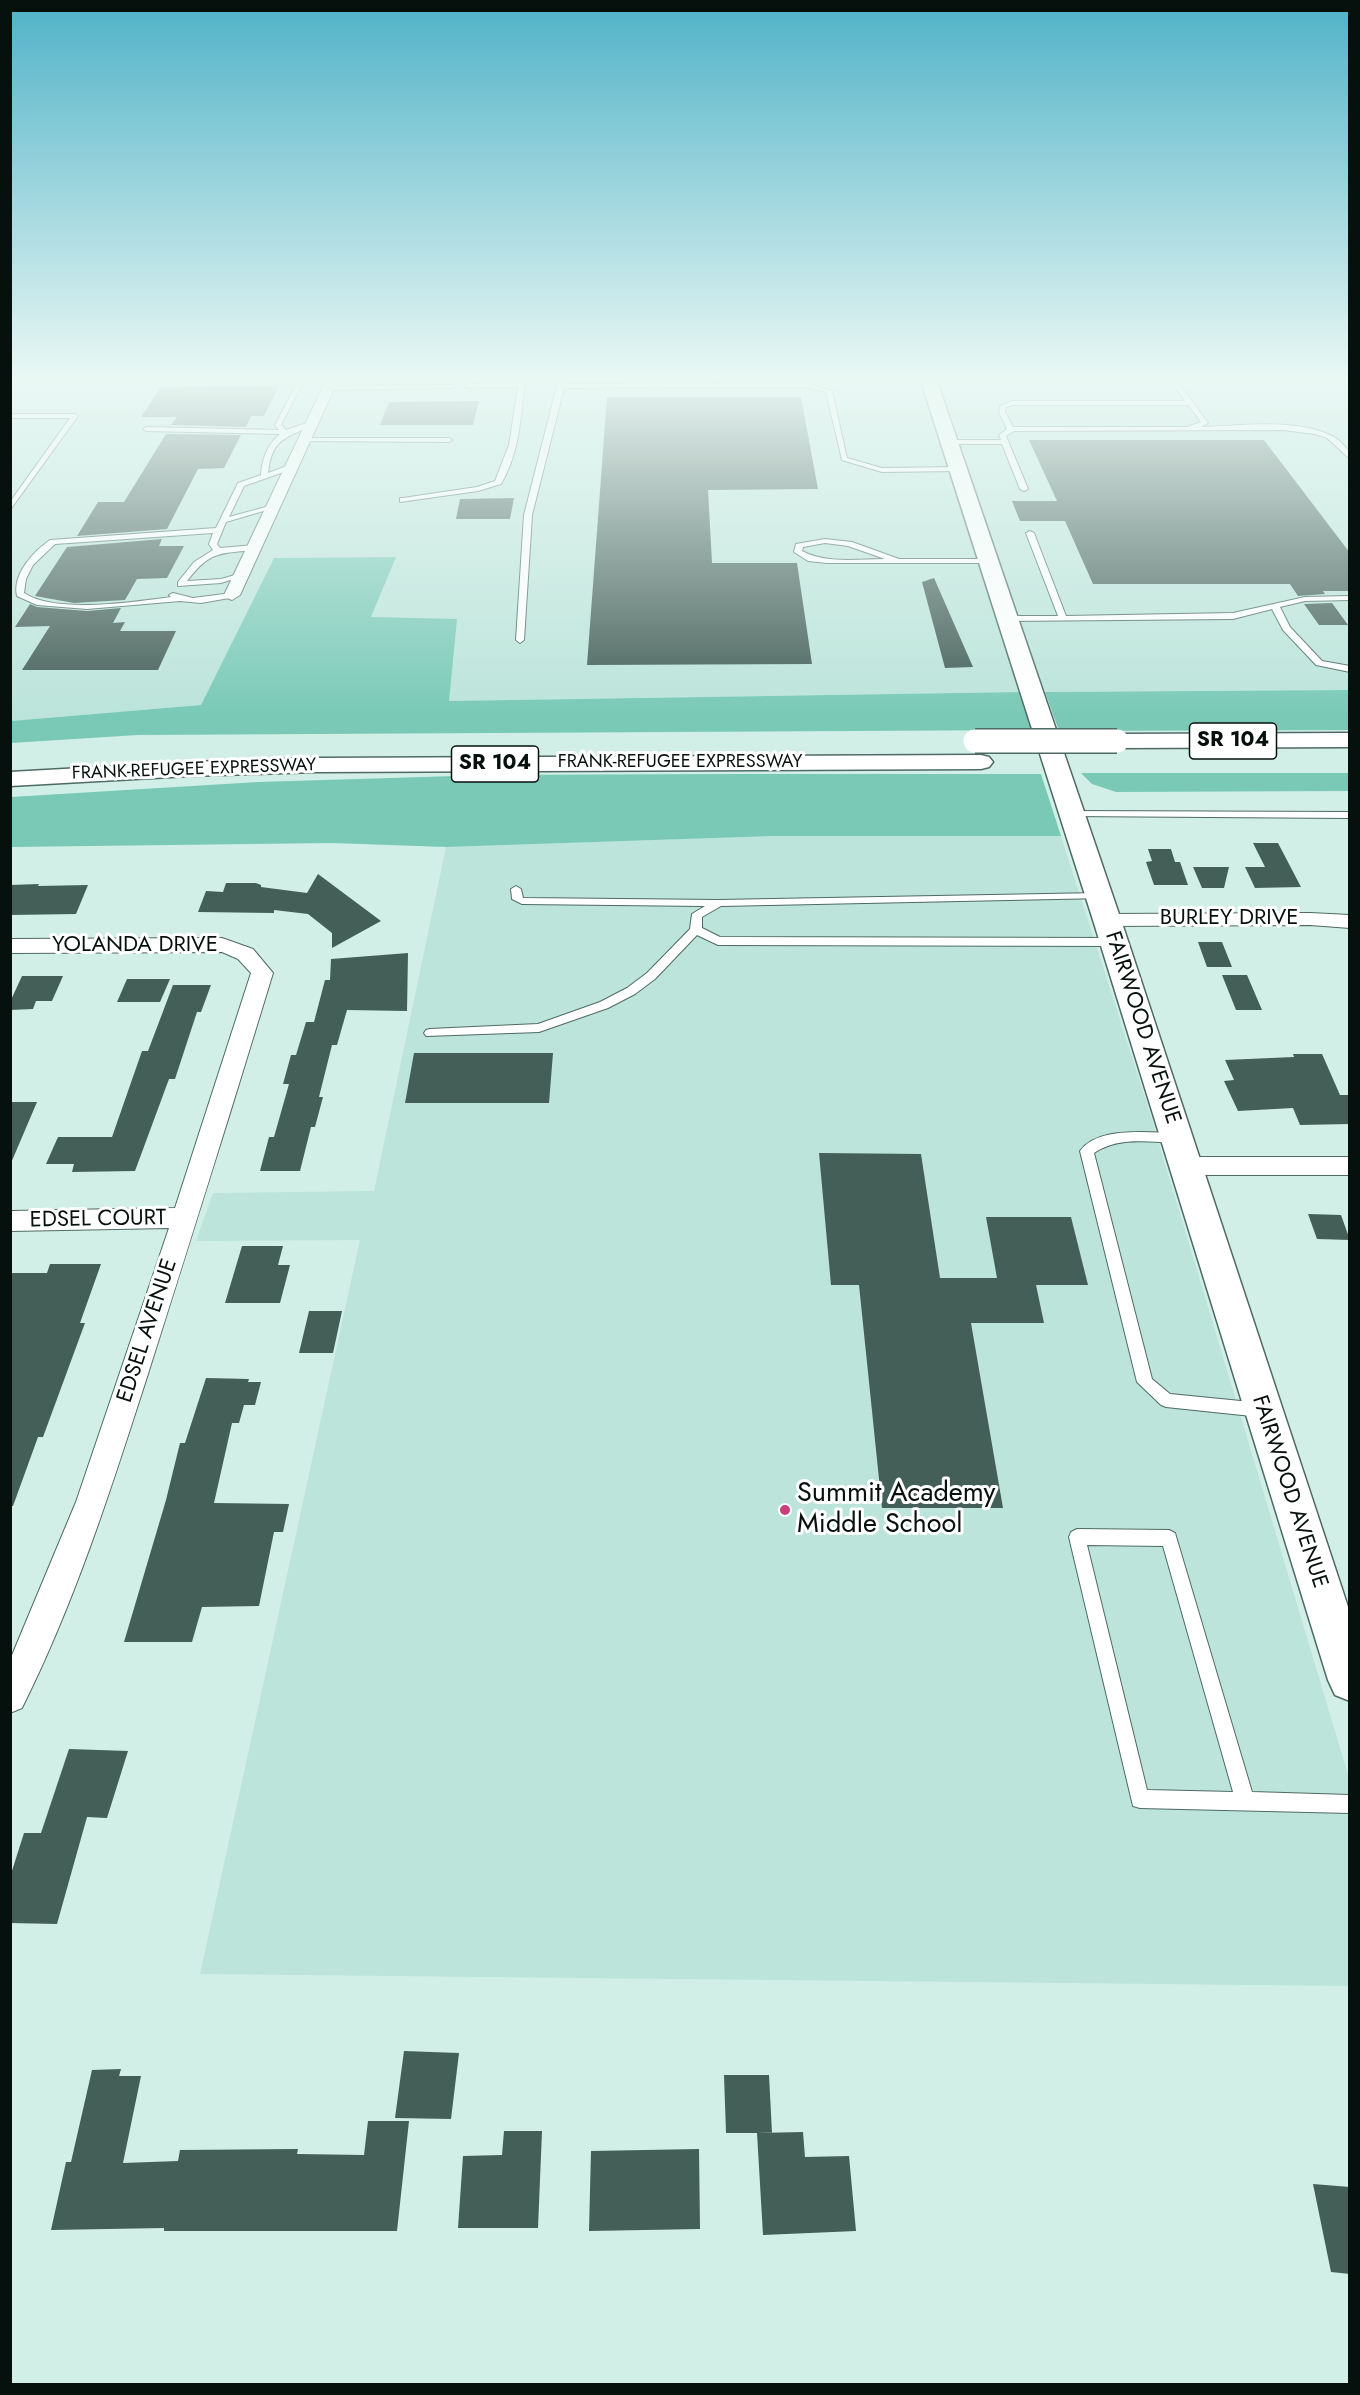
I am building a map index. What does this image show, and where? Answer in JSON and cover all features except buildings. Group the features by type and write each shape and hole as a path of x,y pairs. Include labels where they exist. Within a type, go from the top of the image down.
{"main road":[{"name":"FAIRWOOD AVENUE","path":"965,490 1107,920 1349,1678"},
{"name":"FRANK-REFUGEE EXPRESSWAY","path":"10,779 178,769 1119,751 1350,740"},
{"name":"FRANK-REFUGEE EXPRESSWAY","path":"10,759 161,750 336,745 978,752"},
{"name":"FRANK-REFUGEE EXPRESSWAY","path":"1119,751 1350,760"}],"street":[{"path":"232,595 281,490"},
{"name":"BURLEY DRIVE","path":"1107,920 1310,919 1350,922"},
{"name":"YOLANDA DRIVE","path":"10,946 222,945 242,950 254,960"},
{"name":"EDSEL AVENUE","path":"10,1696 32,1653 91,1502 259,988 262,973 254,960"},
{"path":"1181,1152 1350,1166"},
{"name":"EDSEL COURT","path":"10,1221 185,1218"}],"lane":[{"path":"10,508 23,490"},
{"path":"219,551 213,544 217,530 238,490"},
{"path":"404,500 473,490"},
{"path":"520,640 528,515 534,490"},
{"path":"222,521 273,507"},
{"path":"217,530 53,542 45,546 25,573 19,586 20,594 29,600 50,604 90,605 211,599 232,595"},
{"path":"1030,533 1063,618"},
{"path":"898,561 852,542 810,542 799,546 798,552 811,560 898,561 989,561"},
{"path":"178,599 171,591 181,584 198,561 219,551 255,546"},
{"path":"181,584 221,581 242,575"},
{"path":"1008,618 1233,616 1305,599 1350,598"},
{"path":"1275,606 1286,628 1319,663 1350,669"},
{"path":"1072,814 1350,815"},
{"path":"516,889 517,898 522,901 719,903 1107,920"},
{"path":"430,1033 539,1028 604,1005 631,991 651,976 696,930 696,916 719,903"},
{"path":"696,930 718,941 1107,920"},
{"path":"1181,1152 1115,1138 1097,1142 1087,1151 1145,1382 1166,1400 1263,1410"},
{"path":"1245,1802 1169,1538 1077,1537 1140,1799 1245,1802 1350,1804"}],"shaded area":[{"path":"11,490 1349,490 1349,690 1021,692 449,701 371,617 395,557 274,558 201,705 11,721"},
{"name":"Summit Academy Middle School","path":"774,836 1061,836 1150,1113 1349,1778 1349,1986 200,1974 360,1240 196,1241 213,1193 374,1191 446,847"}],"green space":[{"path":"396,557 371,617 457,619 449,701 1021,692 1031,730 138,735 11,743 11,721 201,705 274,558"},
{"path":"1349,690 1349,730 1059,731 1045,692"},
{"path":"1081,773 1349,773 1349,791 1116,792 1092,784"},
{"path":"1041,774 1061,836 774,836 446,847 332,843 11,847 11,797 258,782 489,775"}],"place":[{"name":"Summit Academy Middle School","path":"785,1510"}]}
